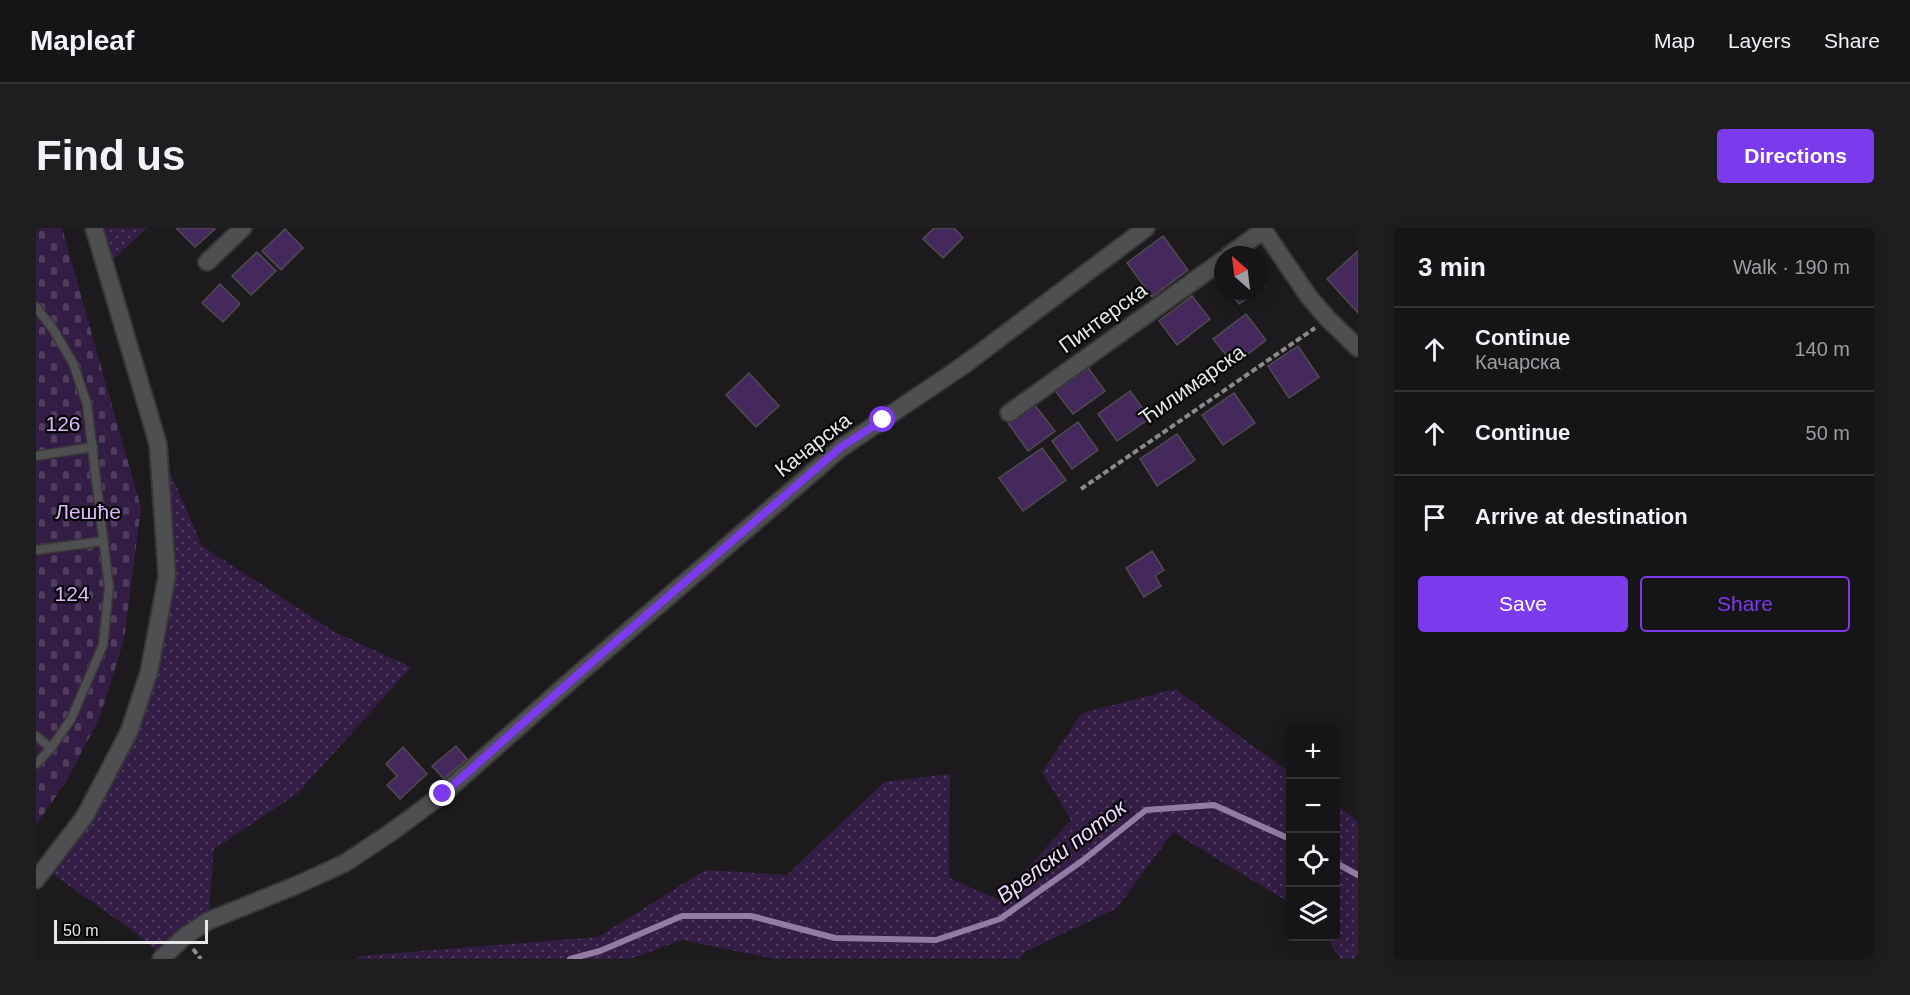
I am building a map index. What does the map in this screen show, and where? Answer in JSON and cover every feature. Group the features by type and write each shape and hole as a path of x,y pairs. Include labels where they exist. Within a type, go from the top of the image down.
{"street":[{"path":"36,880 85,816 129,732 149,672 167,576 158,444 94,228"},
{"path":"207,262 243,228"},
{"name":"Качарска","path":"161,959 184,937 208,921 345,863 443,794 841,447 964,365 1146,228"},
{"path":"1241,246 1263,229 1309,297 1328,319 1357,345"},
{"name":"Пинтерска","path":"1010,413 1214,266"}],"lane":[{"path":"36,307 53,329 73,363 87,404 109,587 103,645 71,719 51,748 36,764"},
{"path":"36,456 93,447"},
{"path":"36,550 104,541"},
{"path":"36,736 51,748"}],"path":[{"name":"Ћилимарска","path":"1081,489 1328,319"}],"green space":[{"name":"Лешће","path":"36,228 62,228 141,508 124,640 99,719 67,780 36,825"},
{"path":"94,228 147,228 106,266"},
{"path":"158,444 202,546 335,632 411,667 298,793 214,849 208,921 163,957 135,933 46,868 129,732 167,576"},
{"path":"1175,689 1286,770 1286,901 1173,832 1117,908 1025,952 1020,959 775,959 682,940 630,959 356,959 360,956 598,937 705,870 787,875 884,782 950,774 949,878 999,900 1071,820 1042,772 1082,713"},
{"path":"1340,808 1358,821 1358,959 1341,959 1329,941 1340,941"}],"building":[{"path":"176,228 214,228 215,229 195,247"},
{"path":"934,228 954,228 963,238 943,258 923,239"},
{"path":"285,229 303,248 281,270 262,251"},
{"path":"1163,236 1188,270 1152,297 1127,263"},
{"path":"1358,251 1358,313 1327,279"},
{"path":"257,252 276,271 251,295 232,276"},
{"path":"220,284 240,304 223,322 202,303"},
{"path":"1192,296 1210,319 1177,345 1159,321"},
{"path":"1246,314 1266,340 1234,365 1213,339"},
{"path":"1298,346 1319,377 1289,398 1268,366"},
{"path":"1086,365 1105,391 1073,414 1053,388"},
{"path":"749,373 779,406 756,427 726,395"},
{"path":"1130,391 1150,418 1117,441 1098,414"},
{"path":"1234,393 1255,423 1223,445 1202,415"},
{"path":"1034,404 1055,431 1028,451 1008,423"},
{"path":"1078,422 1098,450 1072,469 1052,441"},
{"path":"1177,434 1195,460 1157,486 1140,459"},
{"path":"1042,448 1066,480 1023,511 999,478"},
{"path":"1152,551 1164,570 1155,576 1161,586 1144,597 1126,568"},
{"path":"456,746 467,759 444,779 432,766"},
{"path":"403,747 427,774 400,799 387,785 397,776 386,764"}],"waterway":[{"name":"Врелски поток","path":"570,959 600,951 682,916 751,916 835,938 936,940 1000,919 1082,861 1146,810 1214,805 1286,837"},
{"name":"Врелски поток","path":"1340,865 1358,875"}],"route":[{"path":"443,794 841,447 883,420"}],"park label":[{"name":"126","path":"63,424"},
{"name":"124","path":"72,594"}]}
